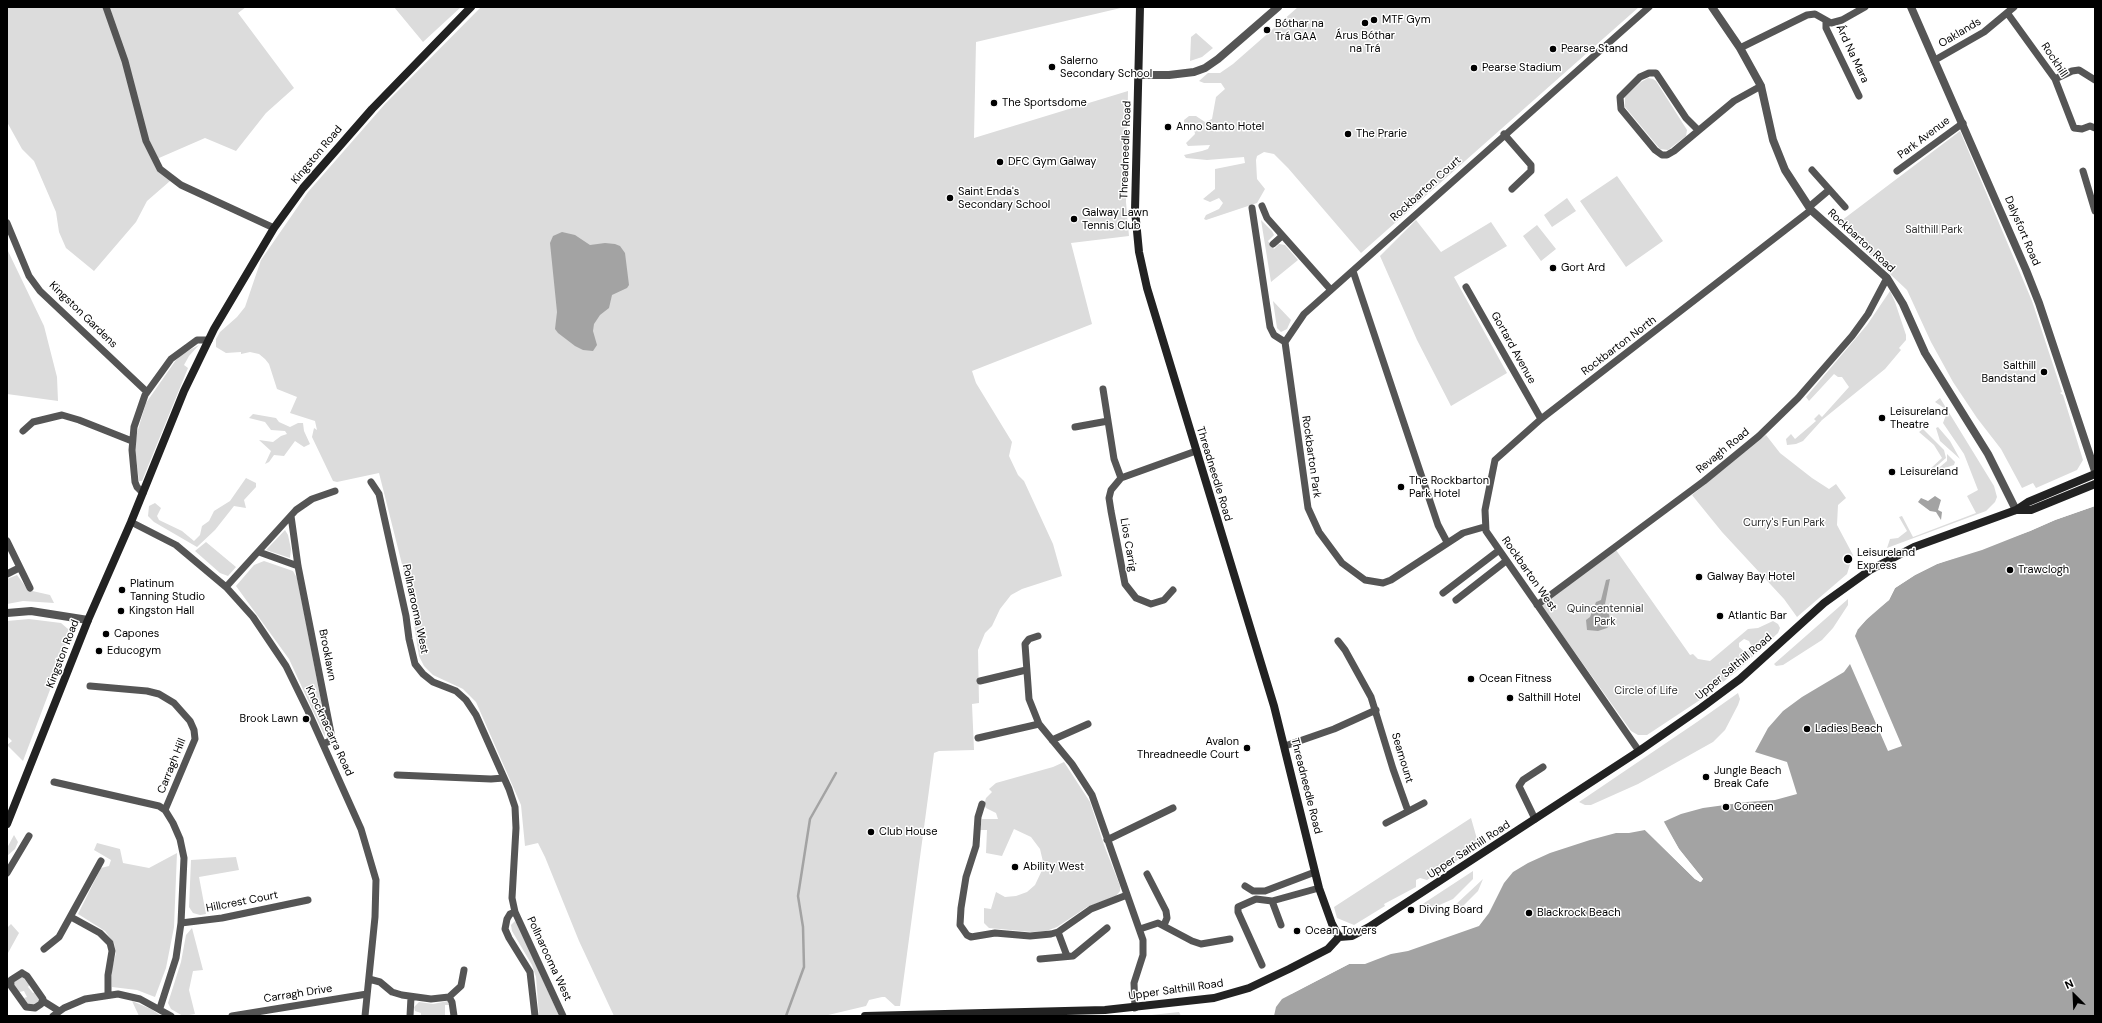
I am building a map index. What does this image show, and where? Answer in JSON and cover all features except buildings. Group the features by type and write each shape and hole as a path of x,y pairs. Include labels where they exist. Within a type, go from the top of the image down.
{"main road":[{"name":"Kingston Road","path":"7,824 88,620 131,522 184,391 208,340 274,228 303,188 344,140 418,60 471,7"},
{"name":"Threadneedle Road","path":"1140,7 1140,75 1135,210 1139,252 1157,326 1285,746 1315,872 1332,924 1339,937"},
{"name":"Upper Salthill Road","path":"865,1016 1060,1012 1135,1008 1181,1003 1236,993 1317,955 1328,949 1339,937 1352,936 1370,927 1639,752 1740,679 1824,603 1870,570 1914,547 2016,510 2028,502 2095,474"},
{"name":"Upper Salthill Road","path":"2016,510 2031,510 2095,484"}],"street":[{"path":"106,7 125,61 146,141 160,169 181,185 274,228"},
{"path":"1140,75 1169,75 1194,72 1205,68 1218,59 1278,7"},
{"name":"Rockbarton Court","path":"1353,271 1504,134 1649,7"},
{"name":"Rockbarton Road","path":"1712,7 1740,48 1760,86 1778,155 1810,209 1887,278 1903,304 1925,353 1988,454 2016,510"},
{"name":"Árd Na Mara","path":"1740,48 1807,15 1814,10 1826,22 1836,23 1865,7"},
{"name":"Dalysfort Road","path":"1911,7 1963,123 2039,303 2095,471"},
{"name":"Oaklands","path":"1935,60 1984,32 2008,14 2014,7"},
{"name":"Rockhill","path":"2008,14 2055,79 2072,124 2076,129 2090,126 2095,128"},
{"name":"Árd Na Mara","path":"1826,22 1826,28 1859,96"},
{"path":"2055,79 2072,71 2079,70 2095,80"},
{"path":"1698,130 1686,118 1656,73 1649,73 1640,78 1620,97 1620,109 1655,150 1662,155 1674,151 1734,101 1760,86"},
{"name":"Park Avenue","path":"1897,171 1963,123"},
{"path":"1504,134 1531,165 1531,171 1512,189"},
{"path":"1812,170 1845,207"},
{"path":"2083,171 2095,211"},
{"name":"Rockbarton North","path":"1484,527 1485,510 1495,460 1541,419 1810,209 1829,190"},
{"path":"1262,206 1267,218 1331,290"},
{"path":"1252,208 1270,327 1274,335 1285,342 1298,320 1353,271 1433,510 1447,542"},
{"name":"Kingston Gardens","path":"7,224 29,276 40,291 147,392"},
{"path":"1273,244 1282,236"},
{"name":"Revagh Road","path":"1537,605 1704,481 1759,436 1801,394 1852,336 1868,314 1887,278"},
{"name":"Gortard Avenue","path":"1466,287 1541,419"},
{"path":"143,493 137,487 135,482 132,441 137,416 147,392 171,359 197,340 208,340"},
{"name":"Rockbarton Park","path":"1285,342 1308,508 1319,532 1342,563 1365,580 1383,583 1391,580 1463,532 1484,527"},
{"path":"1103,389 1116,465 1121,478 1196,451"},
{"path":"23,431 33,422 62,415 79,420 132,441"},
{"path":"1075,427 1108,421"},
{"name":"Lios Carrig","path":"1121,478 1111,490 1109,498 1124,584 1136,598 1150,604 1164,600 1173,590"},
{"name":"Pollnarooma West","path":"371,482 378,494 406,616 409,639 415,664 423,674 433,682 456,691 466,700 476,715 515,807 515,854 512,898 515,912 563,1016"},
{"path":"226,587 304,503 335,491"},
{"name":"Brooklawn","path":"291,516 298,566 330,727 330,741 323,744"},
{"name":"Knocknacarra Road","path":"131,522 179,548 226,587 254,617 286,666 323,744 369,849 376,880 376,908 365,1016"},
{"name":"Rockbarton West","path":"1484,527 1498,551 1639,752"},
{"path":"7,541 30,588"},
{"path":"1443,593 1498,551"},
{"path":"259,552 298,566"},
{"path":"1456,600 1506,561"},
{"path":"7,574 19,568"},
{"path":"7,613 31,611 88,620"},
{"path":"1038,636 1026,641 1026,670 1029,698 1039,724 1088,787 1096,805 1107,840 1140,929 1144,945 1134,984 1135,1008"},
{"name":"Seamount","path":"1338,641 1364,683 1376,710 1393,769 1408,812"},
{"path":"980,681 1026,670"},
{"name":"Carragh Hill","path":"90,686 118,688 159,694 174,703 190,721 194,730 195,738 165,810"},
{"path":"1285,746 1334,730 1376,710"},
{"path":"978,738 1039,724"},
{"path":"1052,740 1088,724"},
{"path":"1535,819 1519,786 1523,780 1543,767"},
{"path":"396,775 491,779 504,778"},
{"name":"Carragh Hill","path":"54,782 151,804 165,810 173,823 184,852 181,923 176,958 160,1008"},
{"path":"1386,823 1424,803"},
{"path":"982,804 978,817 975,852 966,877 960,919 963,931 971,937 996,933 1030,936 1058,932 1091,909 1127,895"},
{"path":"1107,840 1173,808"},
{"path":"7,873 29,836"},
{"path":"44,949 56,941 101,861"},
{"path":"1245,886 1253,892 1265,891 1315,872"},
{"path":"1147,874 1166,911 1167,918 1164,924"},
{"path":"1262,965 1238,912 1238,907 1256,899 1272,901 1320,888"},
{"name":"Hillcrest Court","path":"181,923 222,918 308,900"},
{"path":"1272,901 1281,925"},
{"name":"Pollnarooma West","path":"515,912 510,914 505,928 509,938 530,972 535,1016"},
{"path":"70,917 100,933 110,943 112,956 108,975 108,995"},
{"path":"1140,929 1158,923 1164,924 1197,943 1230,939"},
{"path":"1040,958 1067,956 1079,952 1107,928"},
{"path":"1058,932 1067,956"},
{"path":"369,978 380,982 392,992 411,997 431,999 449,997 461,986 464,970"},
{"path":"43,1001 35,1008 27,1008 11,986 11,980 19,974 26,975 43,998 43,1001 59,1010"},
{"name":"Carragh Drive","path":"232,1016 367,994"},
{"path":"53,1016 59,1010 85,999 108,995 130,995 160,1008 171,1016"},
{"path":"410,1016 411,997"},
{"path":"449,997 452,1002 454,1016"}],"green space":[{"path":"7,7 246,7 238,13 294,88 266,113 236,151 205,138 159,158 161,168 168,174 170,181 147,201 136,222 94,271 66,248 59,232 56,212 34,161 22,149 7,122"},
{"path":"394,7 461,7 423,42"},
{"path":"481,7 1125,7 976,42 974,138 1128,91 1126,202 1129,236 1071,243 1092,324 972,371 976,383 1012,442 1009,456 1018,475 1024,481 1053,544 1062,576 1022,589 1011,595 1000,609 992,626 985,633 978,650 979,703 972,704 974,750 939,751 934,753 900,1006 895,1006 885,997 882,997 869,1000 866,1006 824,1016 614,1016 579,941 538,843 525,846 521,805 476,702 463,689 433,675 424,666 419,656 409,592 379,473 337,482 333,481 312,437 314,428 317,430 315,421 290,413 297,397 277,389 269,364 265,359 259,354 250,352 241,354 241,352 226,353 216,347 216,339 220,332 237,317 245,307 261,260 308,192 385,104"},
{"path":"1298,7 1639,7 1361,253 1288,168 1274,154 1264,152 1257,156 1257,179 1265,189 1257,203 1206,220 1204,219 1206,215 1219,209 1223,203 1219,198 1210,202 1203,199 1215,189 1215,169 1245,163 1244,157 1207,160 1186,158 1184,155 1208,149 1210,145 1188,146 1186,143 1195,134 1194,129 1184,126 1184,120 1189,116 1196,116 1205,122 1212,119 1216,97 1225,89 1221,83 1204,83 1199,81 1208,73 1220,73 1233,64"},
{"path":"1196,33 1213,48 1202,57 1190,61 1191,37"},
{"path":"1648,78 1656,81 1687,130 1686,136 1668,150 1660,149 1625,107 1625,97 1641,82"},
{"name":"Salthill Park","path":"1960,131 2032,301 2062,392 2060,393 2063,395 2083,460 2077,470 2036,488 2033,483 2022,488 2001,449 1977,418 1953,382 1931,342 1907,290 1837,224"},
{"path":"1617,176 1663,241 1626,267 1580,201"},
{"path":"1567,198 1576,211 1552,227 1544,215"},
{"path":"1261,220 1274,235 1268,241 1274,249 1279,244 1285,245 1298,260 1271,282"},
{"path":"1416,220 1441,252 1491,222 1507,246 1454,277 1507,373 1451,406 1417,340 1380,256"},
{"path":"1537,225 1556,249 1541,261 1523,236"},
{"path":"7,249 44,326 57,377 58,401 7,394"},
{"path":"1890,291 1906,335 1906,340 1899,348 1901,350 1885,369 1822,420 1803,441 1796,444 1787,445 1786,439 1791,434 1795,439 1816,421 1814,419 1819,414 1822,417 1849,387 1842,377 1838,377 1834,374 1809,401 1806,397 1867,325"},
{"path":"1273,301 1291,320 1287,329 1281,332 1277,328"},
{"path":"199,345 189,356 184,365 188,368 142,481 139,481 135,448 137,433 146,403 176,360 182,354"},
{"path":"1940,398 1994,486 1997,497 1995,502 1986,511 1887,548 1890,539 1898,538 1907,531 1899,517 1902,516 1913,537 1976,513 1967,496 1978,490 1964,454 1943,423 1946,415 1944,408 1935,402"},
{"path":"253,414 276,418 279,422 290,427 298,423 303,423 304,431 310,444 304,447 295,441 284,456 274,455 269,462 265,464 271,451 259,440 273,442 281,436 287,434 285,431 271,430 265,422 249,418"},
{"path":"1938,427 1950,441 1960,459 1940,441 1936,428"},
{"path":"1923,429 1944,450 1946,458 1932,470 1930,469 1942,458 1934,445 1919,432"},
{"name":"Curry's Fun Park","path":"1766,435 1780,453 1812,478 1829,489 1836,484 1846,498 1838,505 1837,525 1853,555 1847,574 1797,617 1784,599 1722,532 1692,495"},
{"path":"1947,454 1955,462 1954,465 1935,471 1947,461"},
{"path":"246,478 256,483 256,487 244,500 246,508 234,506 215,530 197,547 154,522 148,516 149,506 155,503 161,508 157,516 159,520 182,531 194,541 200,535 202,526 209,521 214,511 230,501"},
{"path":"285,530 288,535 291,549 290,558 266,550"},
{"path":"206,542 236,567 228,576 220,573 195,551"},
{"name":"Quincentennial Park","path":"1616,550 1690,655 1693,654 1698,659 1710,661 1748,629 1758,628 1773,621 1778,624 1780,628 1778,633 1738,670 1713,690 1707,692 1706,696 1647,735 1638,735 1631,731 1541,605","holes":["1744,639 1749,641 1751,645 1749,650 1745,652 1739,647 1739,643"]},
{"path":"264,561 293,571 297,578 324,715 325,737 289,659 236,586 254,565"},
{"path":"17,575 28,590 50,595 54,603 23,601 7,604 7,579"},
{"path":"1848,599 1848,605 1833,628 1822,640 1783,665 1776,666 1774,664"},
{"path":"29,619 61,623 68,629 69,634 59,666 23,761 7,745 12,741 7,736 7,621"},
{"path":"1738,693 1740,699 1738,705 1725,730 1713,742 1638,784 1591,805 1585,805 1579,802 1697,722"},
{"path":"1064,762 1090,802 1104,845 1120,886 1120,891 1116,896 1087,907 1057,927 1046,931 1032,932 989,928 984,923 984,908 991,909 996,892 1005,897 1016,896 1027,892 1035,885 1044,866 1040,849 1031,837 1014,829 1002,856 986,853 987,830 980,830 982,819 998,819 996,813 986,808 984,805 986,798 992,792 989,789 996,783 1053,767"},
{"path":"1471,818 1479,846 1427,880 1420,878 1416,880 1416,887 1384,904 1385,906 1354,925 1337,918 1334,907"},
{"path":"14,835 18,842 15,849 7,856 7,848"},
{"path":"97,843 120,849 123,863 149,868 177,853 174,927 166,968 155,997 137,990 112,987 112,968 116,953 114,943 105,931 78,914 101,868 109,866 111,860 94,850"},
{"path":"236,857 239,870 199,877 206,914 200,915 193,913 189,907 191,860"},
{"path":"1473,871 1473,879 1453,899 1426,911 1423,911 1418,907"},
{"path":"1483,879 1478,891 1457,912 1453,907"},
{"path":"515,921 559,1016 539,1016 536,977 532,965 512,931 511,925"},
{"path":"11,924 19,933 8,953 7,928"},
{"path":"192,928 203,970 193,971 189,990 195,1014 183,1016 171,1009 168,1003 181,962 186,935"},
{"path":"23,976 30,984 28,987 33,993 36,991 41,1000 34,1005 29,1005 24,998 27,997 24,991 19,992 15,986 15,981"},
{"path":"132,1001 151,1009 161,1016 139,1016"},
{"path":"448,1001 450,1005 445,1005 445,1016 421,1016 421,1013 415,1011 414,1007 419,1002 433,1004"},
{"path":"1179,1012 1181,1016 1142,1016"}],"shaded area":[{"path":"562,232 575,235 590,245 605,243 615,244 620,246 625,253 629,285 627,288 612,295 609,308 600,315 594,324 593,331 597,345 593,351 583,350 575,346 555,329 557,312 550,243 553,236"},
{"path":"1935,496 1941,500 1938,510 1942,512 1941,520 1936,512 1930,511 1918,502 1921,498 1928,501"},
{"path":"2095,506 2095,1016 1274,1016 1276,1007 1282,999 1349,964 1365,964 1391,954 1408,951 1479,926 1489,913 1504,883 1513,872 1550,853 1590,840 1616,833 1629,833 1645,830 1695,879 1701,882 1703,879 1679,849 1663,822 1681,814 1703,808 1775,800 1797,794 1787,762 1755,752 1768,728 1783,711 1802,697 1844,672 1850,664 1888,751 1902,746 1855,636 1858,629 1866,620 1889,600 1895,588 1915,575 1937,564 1982,550 2055,520"},
{"path":"1610,579 1605,604 1612,623 1607,628 1598,631 1587,630 1586,620 1590,617 1596,602 1601,600 1606,580"}],"pier":[{"path":"2095,504 2095,506 2055,520 2030,531 1937,564 1915,575 1895,588 1889,600 1873,612 1858,629 1857,627 1887,598 1893,586 1914,573 1936,563 2030,530 2054,518"},
{"path":"1663,820 1679,849 1703,879 1700,882 1695,879 1643,828 1646,829 1700,879 1677,850 1662,822"},
{"path":"1348,962 1353,962 1291,994 1290,992"}],"waterway":[{"path":"786,1016 804,967 803,927 798,896 810,819 836,773"}],"place":[{"name":"MTF Gym","path":"1374,20"},
{"name":"Árus Bóthar na Trá","path":"1365,23"},
{"name":"Bóthar na Trá GAA","path":"1267,30"},
{"name":"Pearse Stand","path":"1553,49"},
{"name":"Salerno Secondary School","path":"1052,67"},
{"name":"Pearse Stadium","path":"1474,68"},
{"name":"The Sportsdome","path":"994,103"},
{"name":"Anno Santo Hotel","path":"1168,127"},
{"name":"The Prarie","path":"1348,134"},
{"name":"DFC Gym Galway","path":"1000,162"},
{"name":"Saint Enda's Secondary School","path":"950,198"},
{"name":"Galway Lawn Tennis Club","path":"1074,219"},
{"name":"Gort Ard","path":"1553,268"},
{"name":"Salthill Bandstand","path":"2044,372"},
{"name":"Leisureland Theatre","path":"1882,418"},
{"name":"Leisureland","path":"1892,472"},
{"name":"The Rockbarton Park Hotel","path":"1401,487"},
{"name":"Leisureland Express","path":"1848,559"},
{"name":"Trawclogh","path":"2010,570"},
{"name":"Galway Bay Hotel","path":"1699,577"},
{"name":"Platinum Tanning Studio","path":"122,590"},
{"name":"Kingston Hall","path":"121,611"},
{"name":"Atlantic Bar","path":"1720,616"},
{"name":"Capones","path":"106,634"},
{"name":"Educogym","path":"99,651"},
{"name":"Ocean Fitness","path":"1471,679"},
{"name":"Salthill Hotel","path":"1510,698"},
{"name":"Brook Lawn","path":"306,719"},
{"name":"Ladies Beach","path":"1807,729"},
{"name":"Avalon Threadneedle Court","path":"1247,748"},
{"name":"Jungle Beach Break Cafe","path":"1706,777"},
{"name":"Coneen","path":"1726,807"},
{"name":"Club House","path":"871,832"},
{"name":"Ability West","path":"1015,867"},
{"name":"Diving Board","path":"1411,910"},
{"name":"Blackrock Beach","path":"1529,913"},
{"name":"Ocean Towers","path":"1297,931"}],"park label":[{"name":"Circle of Life","path":"1646,691"}]}
